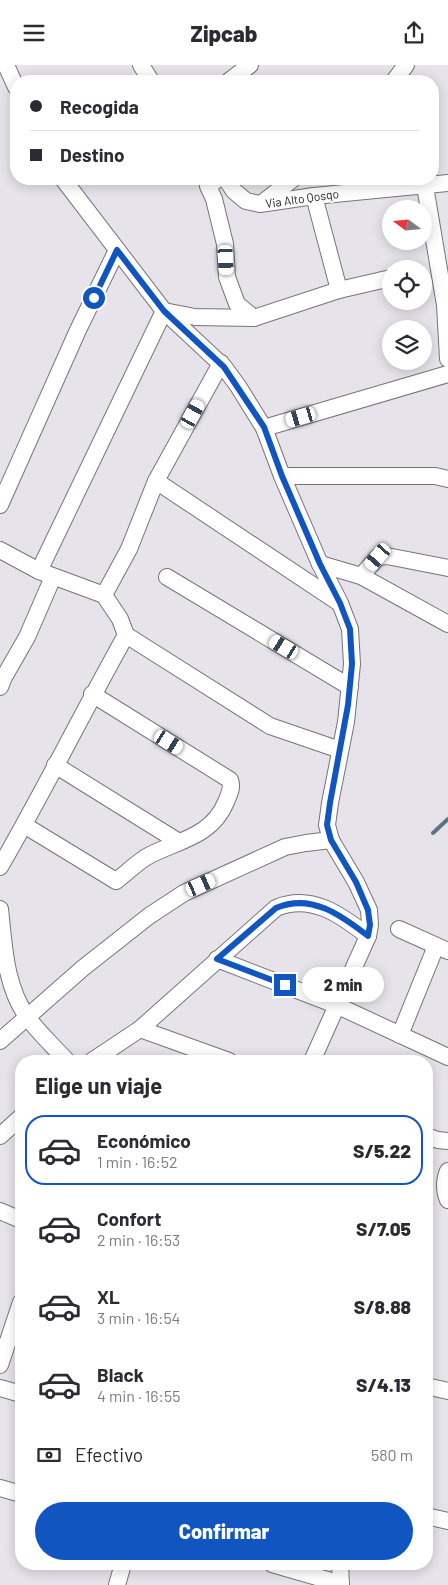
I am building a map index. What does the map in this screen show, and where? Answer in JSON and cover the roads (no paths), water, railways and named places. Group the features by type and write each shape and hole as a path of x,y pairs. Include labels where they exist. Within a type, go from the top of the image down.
{"street":[{"path":"237,75 250,65"},
{"path":"68,185 164,311 221,363 264,427 282,476 350,629 352,645 346,722 327,825 331,840 356,882 368,910 370,925 368,936 315,1055"},
{"path":"209,185 208,186 214,199 225,244 227,277 237,304 254,318"},
{"name":"Via Alto Qosqo","path":"230,185 246,201 260,204 314,196 433,185"},
{"path":"260,204 285,185"},
{"path":"425,186 430,260"},
{"path":"314,196 339,290"},
{"path":"0,505 78,330 117,250"},
{"path":"432,271 447,305 448,359"},
{"path":"164,311 195,317 254,318 339,290 382,280"},
{"path":"0,687 26,637 46,574 164,311"},
{"path":"104,595 129,549 156,481 221,363"},
{"path":"264,427 448,375"},
{"path":"282,476 435,476 448,479"},
{"path":"156,481 340,603"},
{"path":"0,550 46,574 104,595 120,619 126,635 270,726 340,750"},
{"path":"362,575 378,557 388,556 448,568"},
{"path":"320,564 362,575 448,624"},
{"path":"167,577 350,687"},
{"path":"0,867 92,694 126,635"},
{"path":"24,825 116,881 148,856 201,832 215,821 225,805 231,790 230,780 92,694"},
{"path":"55,765 179,842"},
{"path":"0,1041 83,968 149,916 184,893 285,847 331,840"},
{"path":"101,1055 140,1029 276,908 287,903 301,902 328,909 349,921 368,936"},
{"path":"0,909 2,950 14,993 27,1017 62,1055"},
{"path":"399,929 442,948 400,1035"},
{"path":"217,959 336,1005 448,1057"},
{"path":"140,1029 212,1055"},
{"path":"0,1135 15,1122"},
{"path":"433,1138 448,1141"},
{"path":"448,1171 445,1178 448,1199"},
{"path":"0,1211 15,1217"},
{"path":"0,1365 15,1320"},
{"path":"0,1388 15,1392"},
{"path":"433,1388 448,1391"},
{"path":"0,1488 15,1492"},
{"path":"433,1518 448,1521"},
{"path":"117,1585 122,1570"},
{"path":"293,1570 341,1584 340,1570"}],"waterway":[{"path":"433,833 448,819"}]}
